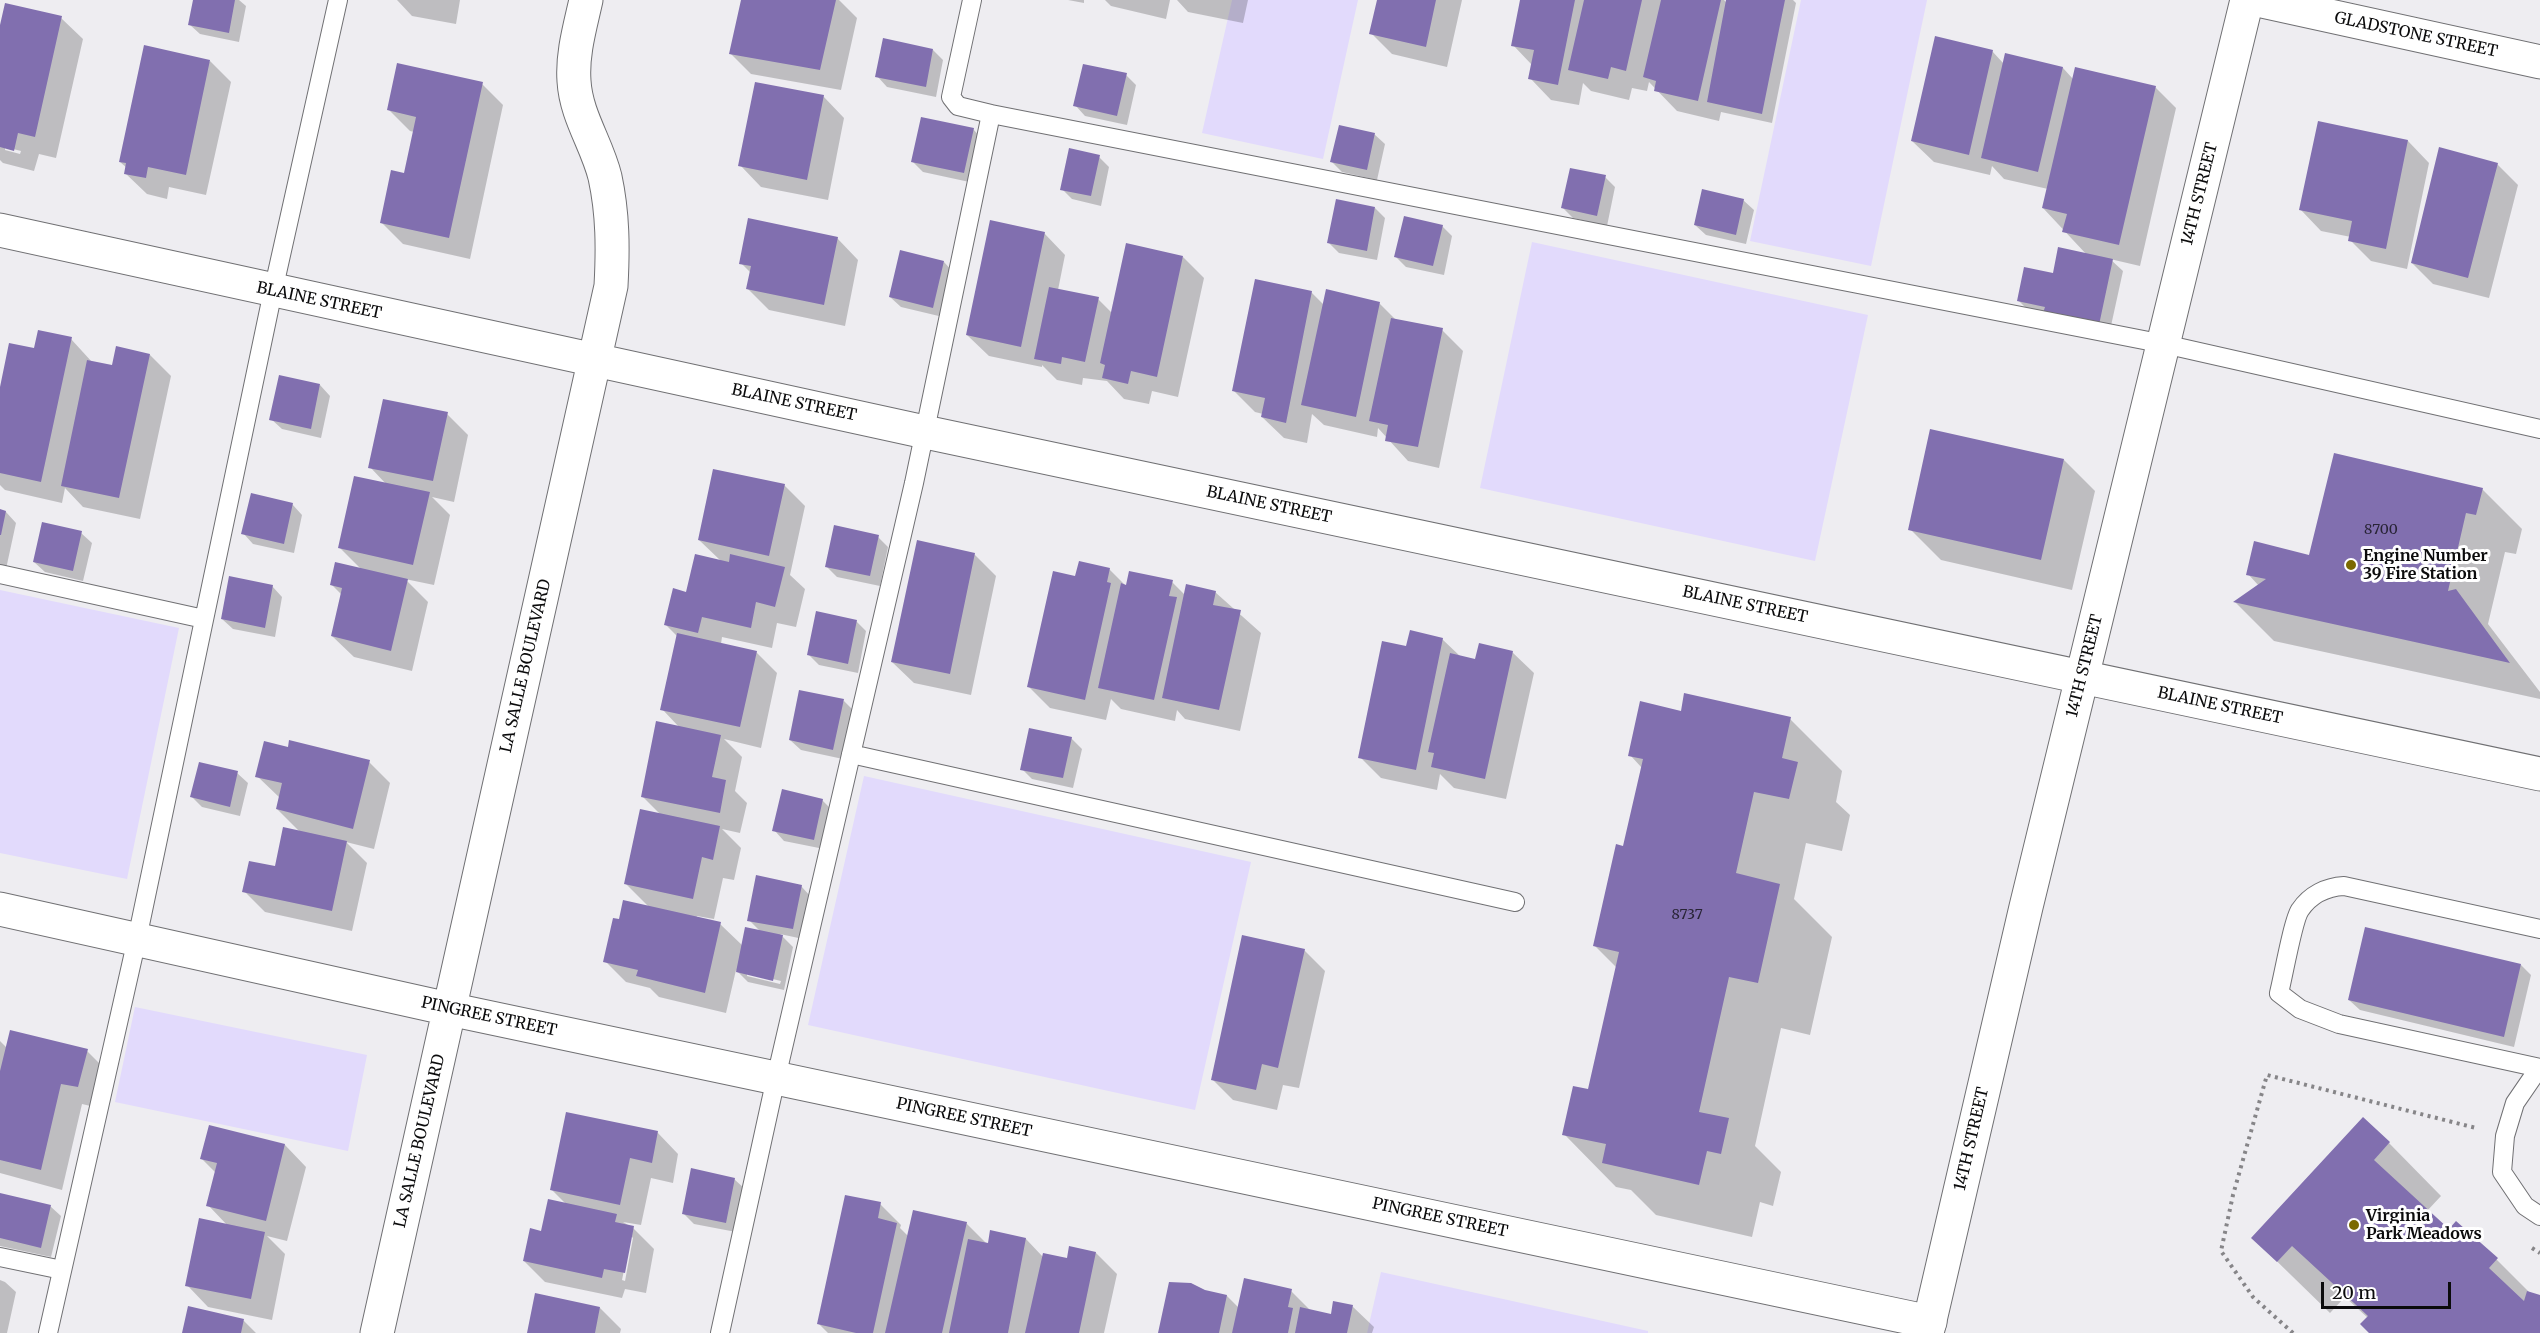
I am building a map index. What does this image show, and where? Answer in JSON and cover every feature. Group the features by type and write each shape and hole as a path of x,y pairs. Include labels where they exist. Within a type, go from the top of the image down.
{"street":[{"name":"LA SALLE BOULEVARD","path":"376,1333 611,286 614,230 604,175 578,107 574,81 574,55 586,0"},
{"name":"14TH STREET","path":"1928,1328 2247,0"},
{"name":"GLADSTONE STREET","path":"2258,0 2540,62"},
{"name":"BLAINE STREET","path":"0,230 925,432 2540,774"},
{"name":"PINGREE STREET","path":"0,909 449,1009 1928,1328"}],"lane":[{"path":"48,1333 136,939 273,291 338,0"},
{"path":"972,0 951,97 958,106 2163,344 2540,429"},
{"path":"720,1333 776,1078 925,432 991,114"},
{"path":"0,574 204,620"},
{"path":"851,754 1515,902"},
{"path":"2540,929 2344,886 2330,887 2315,895 2299,911 2279,993 2300,1009 2339,1024 2539,1068 2515,1103 2505,1136 2502,1172 2525,1206 2540,1216"},
{"path":"0,1257 62,1270"}],"path":[{"path":"2294,1333 2253,1297 2221,1251 2233,1195 2267,1075 2478,1128"}],"shaded area":[{"path":"1232,0 1358,0 1323,159 1202,133"},
{"path":"1801,0 1927,0 1871,266 1750,241"},
{"path":"1532,242 1868,315 1815,561 1480,488"},
{"path":"0,590 179,628 127,879 0,853"},
{"path":"864,776 1251,862 1195,1110 808,1025"},
{"path":"135,1007 367,1055 348,1151 115,1102"},
{"path":"1381,1272 1648,1331 1648,1333 1367,1333"}],"building":[{"path":"193,0 235,0 229,33 188,25"},
{"path":"741,0 836,0 820,70 729,54"},
{"path":"1377,0 1436,0 1426,47 1369,34"},
{"path":"1520,0 1575,0 1558,85 1528,79 1534,50 1511,46"},
{"path":"1584,0 1642,0 1626,71 1611,67 1608,79 1568,70"},
{"path":"1661,0 1721,0 1698,101 1654,91 1656,81 1643,77"},
{"path":"1726,0 1785,0 1762,114 1707,102"},
{"path":"5,3 62,16 35,137 18,133 14,151 0,147 0,25"},
{"path":"1935,36 1993,50 1969,155 1911,141"},
{"path":"883,38 933,49 926,87 875,77"},
{"path":"144,45 210,60 186,175 148,167 146,178 124,174 126,163 119,162"},
{"path":"2005,53 2063,67 2038,172 1981,158"},
{"path":"397,63 483,82 449,238 380,223 391,170 404,173 416,117 387,110"},
{"path":"1083,64 1127,73 1117,116 1073,106"},
{"path":"2075,67 2156,86 2119,245 2062,232 2067,214 2042,208"},
{"path":"755,82 824,95 807,180 738,166"},
{"path":"921,117 974,128 964,173 911,162"},
{"path":"2318,121 2408,140 2386,249 2348,241 2352,221 2299,210"},
{"path":"1339,125 1375,133 1367,170 1330,162"},
{"path":"2439,147 2498,163 2468,278 2411,263"},
{"path":"1069,148 1100,155 1091,196 1060,190"},
{"path":"1570,168 1606,175 1597,216 1561,208"},
{"path":"1702,189 1744,199 1736,235 1694,225"},
{"path":"1336,199 1375,207 1367,251 1327,243"},
{"path":"1404,216 1443,225 1433,266 1394,257"},
{"path":"748,218 838,237 824,305 746,289 751,266 739,264"},
{"path":"990,220 1045,232 1021,347 966,335"},
{"path":"1126,243 1183,256 1157,377 1131,371 1128,384 1102,378 1105,365 1100,363"},
{"path":"2058,247 2113,259 2099,325 2043,313 2045,307 2017,301 2024,267 2053,273"},
{"path":"900,250 944,261 933,308 889,297"},
{"path":"1255,279 1312,291 1286,423 1261,417 1265,398 1232,391"},
{"path":"1049,287 1099,297 1085,362 1062,357 1061,364 1034,359"},
{"path":"1326,289 1380,302 1356,417 1301,405"},
{"path":"1391,318 1443,328 1418,447 1385,441 1388,425 1369,421"},
{"path":"38,330 72,337 41,482 0,473 0,387 9,343 34,348"},
{"path":"116,346 150,354 119,498 61,486 87,360 112,365"},
{"path":"279,375 320,384 311,429 269,420"},
{"path":"383,399 448,412 433,481 368,468"},
{"path":"1930,429 2064,459 2041,560 1908,530"},
{"name":"Engine Number 39 Fire Station","path":"2334,453 2483,488 2476,515 2466,513 2448,591 2456,589 2510,663 2233,602 2266,579 2246,575 2254,541 2309,555"},
{"path":"713,469 785,484 769,556 698,540"},
{"path":"354,476 430,492 413,565 338,548"},
{"path":"251,493 293,503 284,544 241,534"},
{"path":"0,509 6,511 1,535 0,535"},
{"path":"42,522 82,531 73,571 33,562"},
{"path":"834,525 879,535 870,576 825,567"},
{"path":"917,540 975,553 950,674 891,662"},
{"path":"695,554 729,562 730,554 785,567 775,607 756,602 751,628 702,617 698,633 664,625 673,588 686,592"},
{"path":"1079,561 1110,568 1107,582 1111,583 1085,700 1027,687 1053,571 1075,576"},
{"path":"335,562 408,579 391,651 331,636 342,588 330,585"},
{"path":"1129,571 1173,580 1169,596 1177,597 1154,700 1098,688 1121,583 1126,585"},
{"path":"229,576 273,585 265,628 221,619"},
{"path":"1186,584 1216,591 1213,605 1241,610 1219,710 1162,698"},
{"path":"816,611 857,620 848,664 807,655"},
{"path":"1410,630 1443,638 1416,770 1358,758 1382,641 1406,646"},
{"path":"677,633 757,651 740,727 660,710"},
{"path":"1479,643 1513,651 1485,779 1431,767 1434,753 1428,752 1450,653 1475,659"},
{"path":"799,690 844,699 833,750 789,740"},
{"path":"1684,693 1791,717 1782,758 1798,762 1789,799 1754,792 1736,873 1780,884 1758,983 1729,977 1699,1112 1729,1118 1721,1154 1707,1151 1699,1185 1602,1163 1606,1144 1562,1135 1573,1086 1588,1089 1619,952 1593,946 1616,844 1623,846 1643,759 1628,756 1640,701 1681,711"},
{"path":"656,721 721,735 712,777 726,780 720,813 641,797"},
{"path":"1029,728 1072,737 1063,778 1020,770"},
{"path":"289,740 370,760 353,829 276,809 282,783 255,777 264,741 288,747"},
{"path":"199,762 238,771 230,807 190,797"},
{"path":"782,789 823,799 814,840 772,831"},
{"path":"640,809 720,826 713,860 702,857 693,899 624,884"},
{"path":"283,827 347,841 332,911 242,892 249,861 275,866"},
{"path":"756,875 802,885 793,929 747,921"},
{"path":"623,900 721,922 705,993 636,976 638,970 603,962 613,918 619,919"},
{"path":"745,927 783,935 773,981 736,972"},
{"path":"2365,927 2521,964 2504,1037 2348,1000"},
{"path":"1242,935 1305,949 1278,1068 1262,1064 1256,1090 1211,1080"},
{"path":"10,1030 88,1049 78,1087 61,1084 41,1170 0,1160 0,1071"},
{"path":"566,1112 658,1131 652,1163 630,1158 620,1205 550,1190"},
{"name":"Virginia Park Meadows","path":"2363,1117 2390,1142 2374,1160 2449,1229 2456,1221 2498,1258 2489,1268 2524,1301 2527,1291 2540,1295 2540,1333 2369,1333 2360,1324 2368,1316 2292,1246 2277,1262 2251,1238"},
{"path":"209,1125 285,1144 266,1221 206,1206 217,1163 200,1159"},
{"path":"691,1168 735,1178 726,1223 682,1214"},
{"path":"0,1193 51,1205 41,1248 0,1238"},
{"path":"845,1195 881,1202 878,1218 897,1223 873,1333 856,1333 817,1324"},
{"path":"548,1199 617,1214 615,1222 634,1226 625,1273 604,1269 602,1278 523,1261 530,1228 541,1231"},
{"path":"913,1210 967,1222 942,1333 885,1333"},
{"path":"199,1218 265,1232 251,1299 185,1286"},
{"path":"990,1230 1026,1238 1008,1333 949,1333 968,1239 988,1243"},
{"path":"1069,1246 1096,1252 1079,1333 1025,1333 1043,1253 1067,1258"},
{"path":"1244,1278 1292,1289 1288,1307 1293,1308 1288,1333 1232,1333"},
{"path":"1169,1282 1191,1283 1205,1290 1227,1295 1219,1333 1158,1333"},
{"path":"535,1293 600,1307 595,1333 527,1333"},
{"path":"1333,1301 1353,1305 1347,1333 1295,1333 1300,1307 1331,1314"},
{"path":"188,1306 244,1319 241,1333 182,1333"}],"place":[{"name":"Engine Number 39 Fire Station","path":"2351,565"},
{"name":"Virginia Park Meadows","path":"2354,1225"}]}
